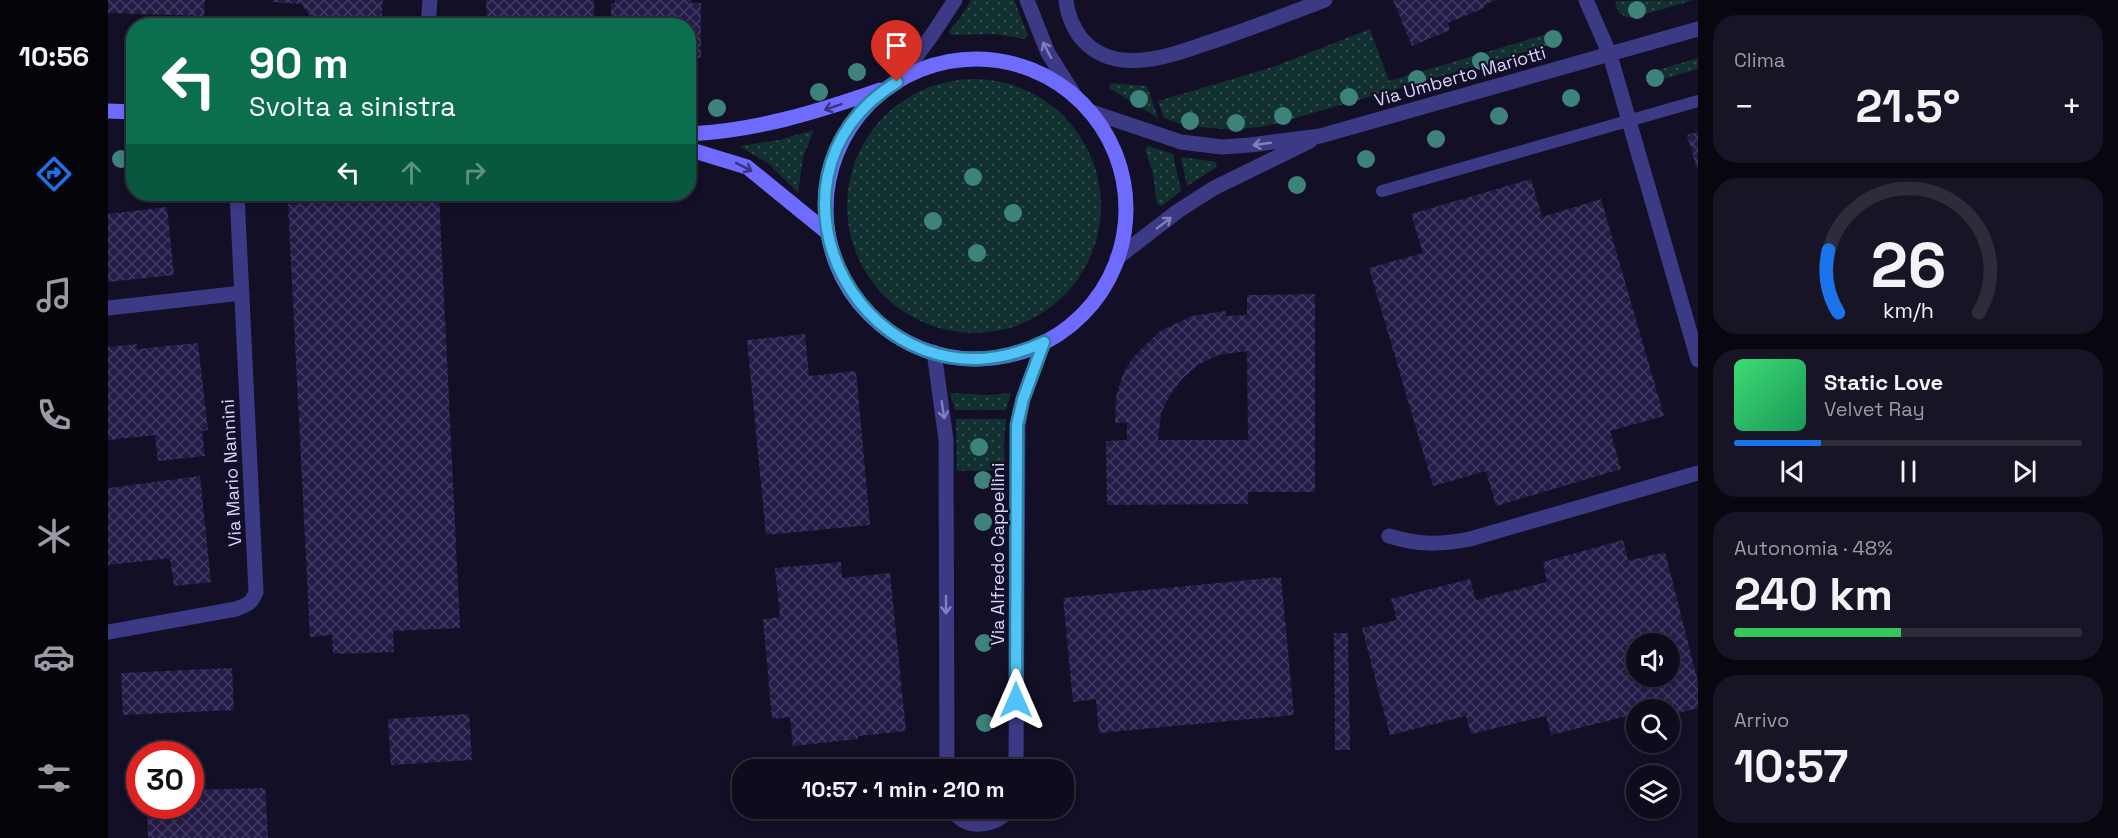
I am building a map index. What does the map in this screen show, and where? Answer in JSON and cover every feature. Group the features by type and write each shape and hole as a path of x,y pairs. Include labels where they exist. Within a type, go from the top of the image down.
{"street":[{"path":"429,18 430,0"},
{"path":"696,134 723,132 822,111 893,84 916,72 946,62 967,59 988,59 1020,65 1058,83 1089,111 1111,143 1124,181 1126,220 1117,258 1104,286 1086,311 1070,326 1044,342 1015,354 995,358 964,358 909,344 877,322 859,303 838,270 828,233 826,200 835,156 856,118 871,101 893,84 932,35 955,0"},
{"path":"1026,0 1048,53 1075,96"},
{"path":"1066,0 1071,20 1088,45 1101,54 1133,61 1164,57 1274,20 1325,0"},
{"path":"1586,0 1610,55 1698,360"},
{"name":"Via Umberto Mariotti","path":"1089,111 1172,140 1203,146 1251,145 1320,136 1698,29"},
{"path":"108,111 126,112"},
{"name":"Via Umberto Mariotti","path":"1117,258 1178,211 1214,188 1320,136"},
{"path":"696,152 747,167 828,233"},
{"name":"Via Mario Nannini","path":"108,632 225,611 247,605 253,601 256,592 237,201"},
{"path":"108,308 242,293"},
{"name":"Via Alfredo Cappellini","path":"1016,759 1017,425 1023,399 1044,342"},
{"path":"934,352 946,440 947,759"},
{"path":"1389,536 1410,543 1431,545 1470,539 1698,474"},
{"path":"960,819 976,824 1000,819"}],"lane":[{"path":"1382,190 1698,101"}],"green space":[{"path":"971,0 1014,0 1028,35 1025,39 995,34 951,35 949,31"},
{"path":"1694,0 1631,18 1620,12 1615,1"},
{"path":"1370,29 1389,81 1560,30 1563,41 1267,126 1240,129 1215,128 1189,125 1164,118 1158,101 1273,67"},
{"path":"1698,58 1698,69 1650,83 1648,73"},
{"path":"962,79 986,79 1023,88 1045,100 1064,116 1080,135 1092,157 1099,181 1101,206 1099,231 1092,255 1080,277 1064,296 1045,312 1023,324 986,333 962,333 925,324 903,312 876,287 856,255 852,243 847,218 847,194 856,157 868,135 893,108 925,88 937,84"},
{"path":"1110,83 1147,86 1158,118 1109,88"},
{"path":"814,130 803,157 798,193 769,164 739,146 779,140"},
{"path":"1148,146 1173,154 1181,191 1162,206 1157,204 1153,174 1145,149"},
{"path":"1181,157 1216,162 1217,167 1187,186"},
{"path":"950,393 990,395 1011,393 1006,410 955,410"},
{"path":"956,419 1006,419 1005,470 957,471"}],"building":[{"path":"108,0 205,0 204,16 108,13"},
{"path":"273,0 383,0 382,18 312,18 301,4 273,2"},
{"path":"486,0 594,0 595,18 487,18"},
{"path":"615,0 691,0 692,3 701,3 701,58 696,58 696,18 611,18 611,3 615,3"},
{"path":"1393,0 1496,0 1483,6 1484,8 1448,23 1450,30 1412,46"},
{"path":"1698,132 1698,169 1697,169 1687,135"},
{"path":"1531,179 1542,217 1601,199 1664,416 1610,431 1621,469 1496,506 1486,471 1433,486 1369,268 1423,253 1411,214"},
{"path":"343,201 439,201 460,628 393,631 394,652 333,654 332,635 310,637 288,204"},
{"path":"167,207 174,275 108,282 108,214"},
{"path":"1315,294 1315,492 1248,492 1248,504 1107,505 1106,441 1127,440 1127,422 1115,423 1116,397 1123,374 1131,360 1160,331 1192,316 1225,311 1226,316 1247,315 1247,295","holes":["1247,351 1248,440 1158,440 1161,413 1170,395 1182,379 1198,365 1218,355"]},
{"path":"805,334 809,376 856,371 870,525 766,535 747,340"},
{"path":"198,343 208,430 202,431 205,456 158,461 155,435 108,440 108,347 137,344 137,349"},
{"path":"200,476 211,582 174,586 170,558 108,565 108,488"},
{"path":"1623,540 1628,561 1665,552 1698,682 1698,708 1680,712 1680,699 1626,699 1626,716 1551,735 1546,716 1471,734 1466,716 1390,735 1362,628 1397,620 1391,599 1470,579 1476,600 1547,582 1543,562"},
{"path":"841,562 842,578 890,573 906,731 793,746 790,717 772,719 763,619 780,617 775,568"},
{"path":"1281,577 1294,715 1099,733 1096,699 1073,702 1063,598"},
{"path":"1334,633 1348,633 1350,750 1335,750"},
{"path":"232,668 234,710 123,715 121,673"},
{"path":"469,714 472,760 391,765 388,719"},
{"path":"265,788 268,838 148,838 147,819 204,819 204,790"}],"route":[{"path":"897,82 871,101 856,118 835,156 829,178 825,211 830,246 838,270 859,303 877,322 909,344 954,357 995,358 1015,354 1044,342 1023,399 1017,425 1016,700"}]}
